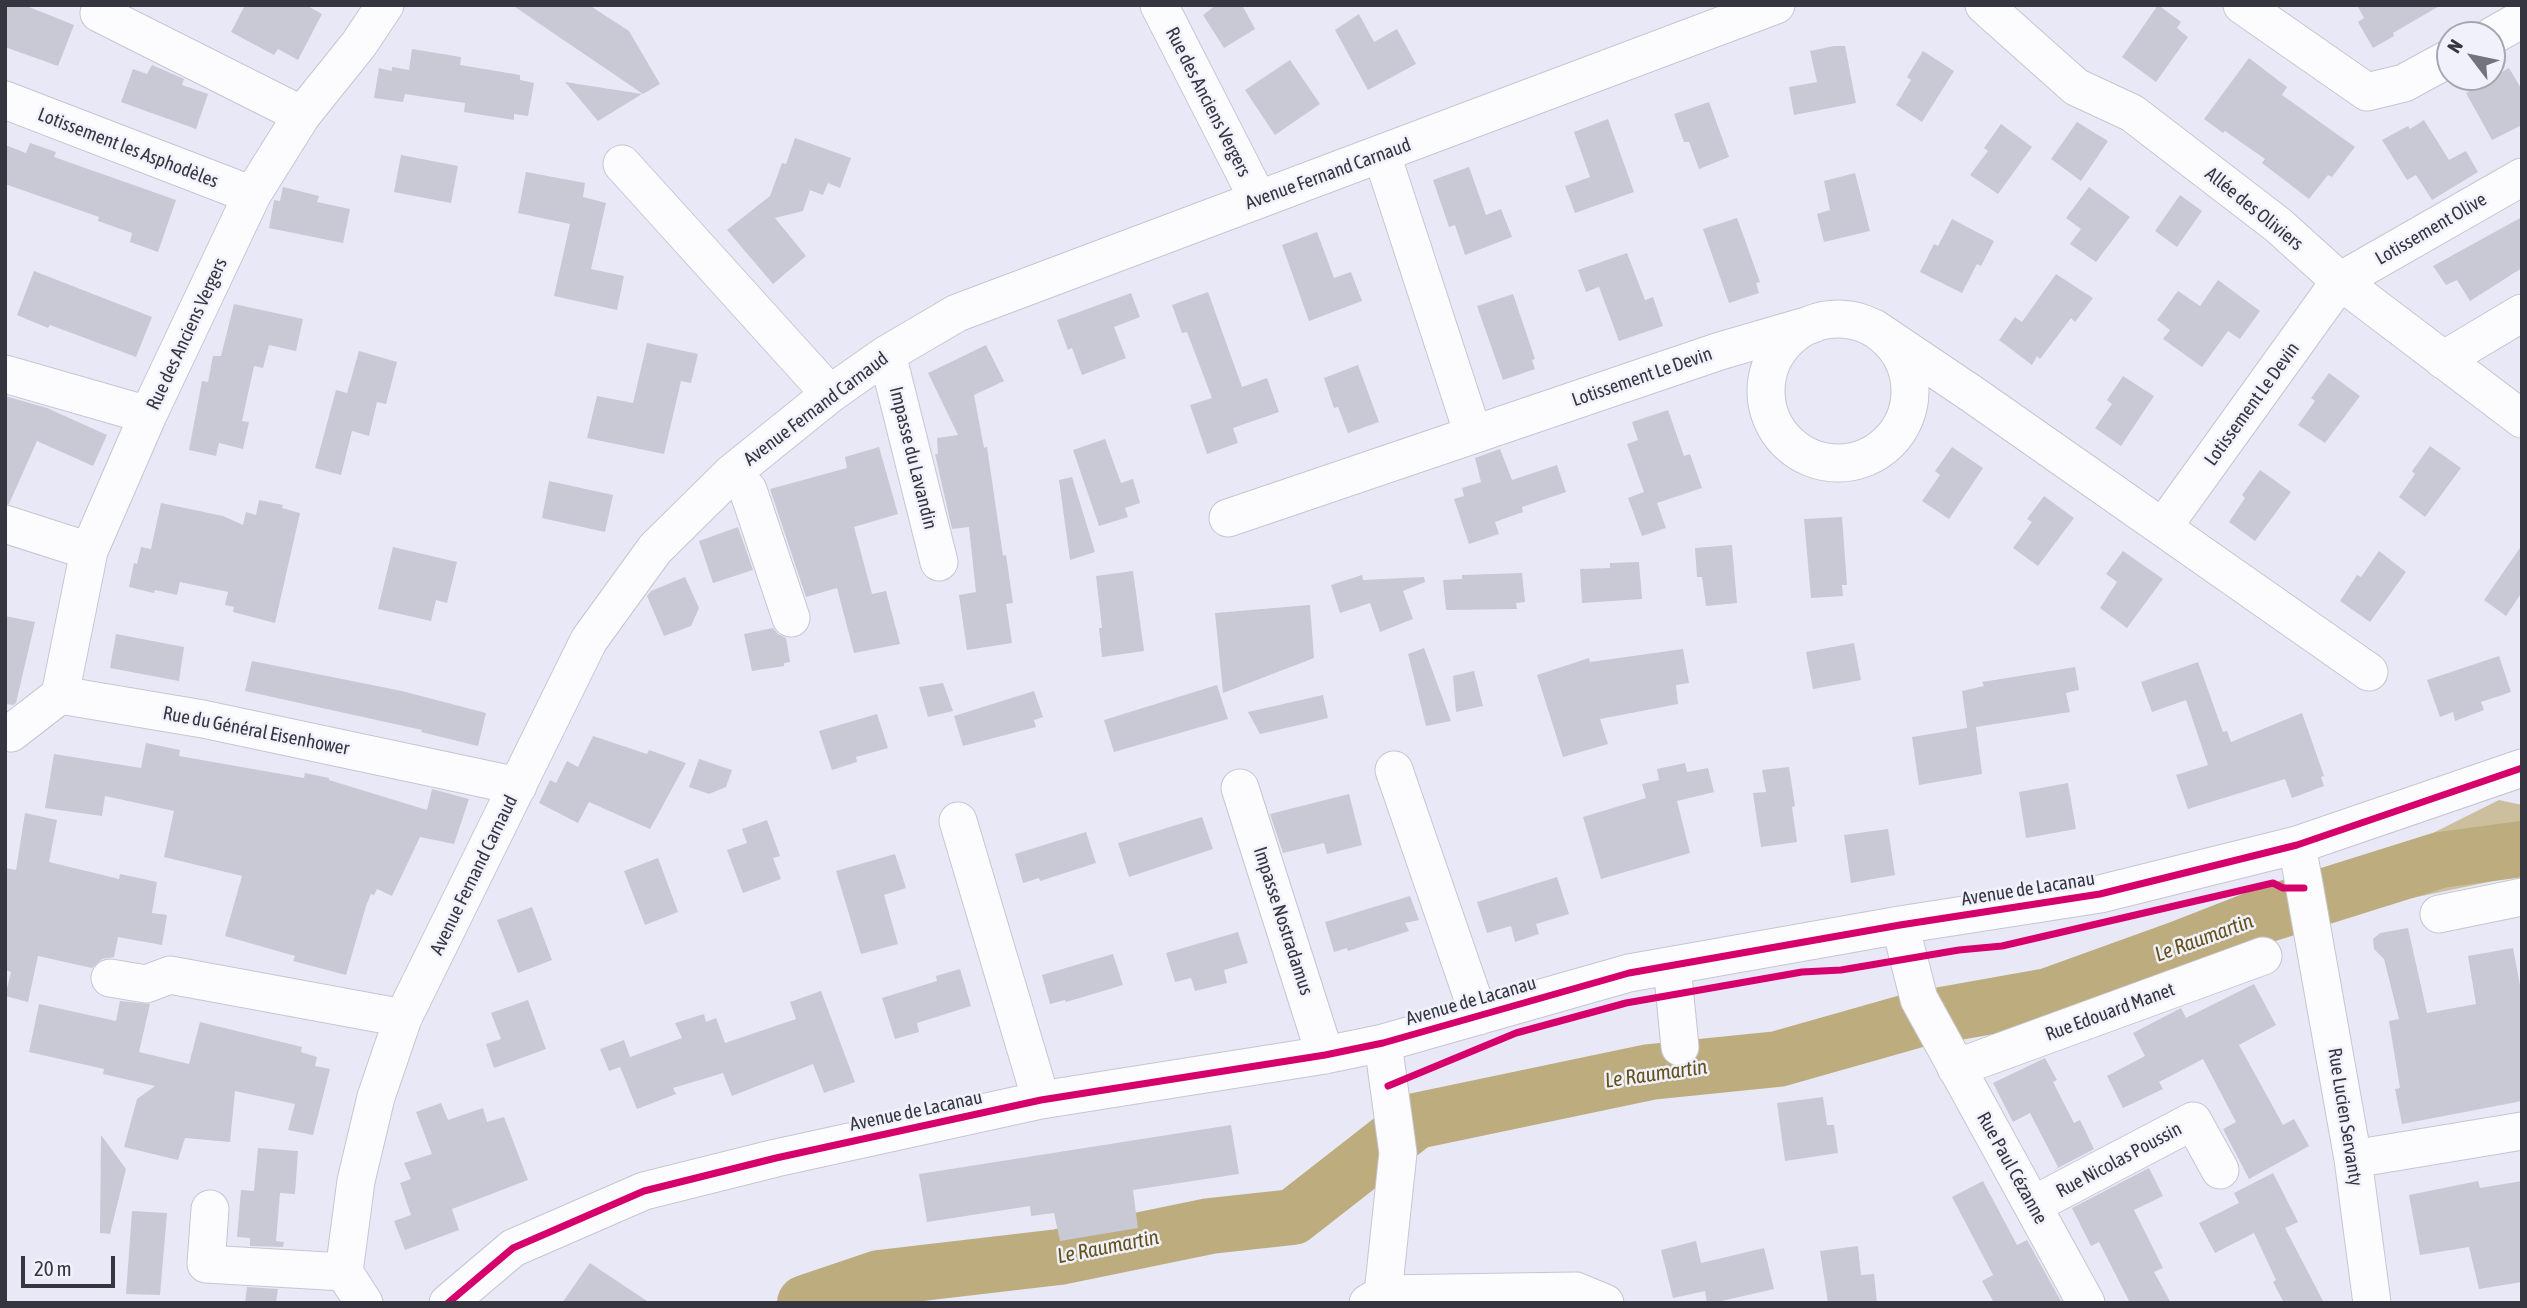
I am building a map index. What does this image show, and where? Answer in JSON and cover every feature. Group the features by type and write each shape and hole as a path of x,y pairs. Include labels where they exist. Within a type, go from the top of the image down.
{"street":[{"name":"Rue des Anciens Vergers","path":"60,695 89,551 148,415 252,195 302,116 386,5"},
{"name":"Rue des Anciens Vergers","path":"1159,5 1258,200"},
{"name":"Avenue Fernand Carnaud","path":"344,1272 356,1181 376,1097 403,1017 589,640 655,549 732,473 830,394 887,354 957,313 1776,5"},
{"name":"Allée des Oliviers","path":"1984,5 2076,87 2132,113 2278,225 2340,281 2522,419"},
{"path":"2242,5 2367,92 2404,83 2436,66"},
{"path":"99,13 302,116"},
{"path":"2506,28 2522,19"},
{"name":"Lotissement les Asphodèles","path":"5,100 252,195"},
{"path":"1382,155 1473,434"},
{"path":"622,164 830,394"},
{"name":"Lotissement Olive","path":"2340,281 2522,177"},
{"name":"Lotissement Le Devin","path":"2163,527 2340,281"},
{"path":"2443,360 2522,313"},
{"path":"1874,328 1893,344 1906,365 1910,390 1909,408 1898,431 1881,449 1860,460 1835,464 1816,460 1794,449 1777,429 1768,406 1767,383 1774,358 1789,338 1813,324 1837,319 1874,328 2369,672"},
{"name":"Lotissement Le Devin","path":"1228,518 1720,351 1813,324"},
{"name":"Impasse du Lavandin","path":"887,354 939,562"},
{"path":"5,374 148,415"},
{"path":"732,473 748,490 791,618"},
{"path":"5,524 89,551"},
{"path":"5,732 11,733 60,695"},
{"name":"Rue du Général Eisenhower","path":"60,695 203,719 518,786"},
{"name":"Avenue de Lacanau","path":"448,1303 513,1248 644,1191 776,1158 1041,1100 1325,1055 1383,1043 1629,974 1900,925 2100,894 2297,845 2522,768"},
{"path":"1394,770 1479,1016"},
{"name":"Impasse Nostradamus","path":"1240,789 1325,1055"},
{"path":"958,821 1041,1100"},
{"name":"Rue Lucien Servanty","path":"2297,845 2353,1160 2372,1303"},
{"path":"2439,914 2522,897"},
{"name":"Rue Paul Cézanne","path":"1900,925 1919,999 2086,1303"},
{"name":"Rue Edouard Manet","path":"1956,1068 2263,956"},
{"path":"1672,966 1680,1046"},
{"path":"110,978 146,984 170,975 403,1017"},
{"path":"1383,1043 1396,1138 1375,1298 1577,1292 1605,1303"},
{"name":"Rue Nicolas Poussin","path":"2033,1205 2193,1121 2220,1170"},
{"path":"2353,1160 2522,1131"},
{"path":"210,1209 206,1264 344,1272 364,1303"}],"shaded area":[{"path":"2499,800 2522,805 2522,875 2374,906 2365,867"}],"building":[{"path":"5,5 24,5 74,25 58,66 5,47"},
{"path":"245,5 306,5 322,14 298,60 278,49 274,55 231,32"},
{"path":"512,5 589,5 629,31 660,84 643,94"},
{"path":"1216,5 1242,5 1255,29 1224,48 1203,15"},
{"path":"2158,5 2181,22 2177,28 2188,37 2156,82 2122,57"},
{"path":"2357,5 2441,5 2373,48 2358,22 2364,18"},
{"path":"1359,14 1374,42 1397,29 1416,64 1368,90 1335,30"},
{"path":"1845,46 1856,103 1794,115 1789,87 1817,82 1810,51"},
{"path":"412,49 461,57 460,65 520,75 520,80 534,83 528,116 514,114 514,120 464,112 465,103 405,94 403,102 374,98 379,68 392,71 392,67 409,70"},
{"path":"1923,51 1954,71 1922,122 1896,105 1911,80 1907,77"},
{"path":"2249,58 2287,87 2282,95 2355,147 2332,177 2328,175 2309,199 2262,163 2265,159 2204,119"},
{"path":"1290,60 1320,104 1275,135 1245,90"},
{"path":"152,65 184,79 182,85 208,94 196,129 121,102 133,69 147,74"},
{"path":"2509,68 2522,90 2522,125 2492,140 2466,93 2506,91 2506,70"},
{"path":"565,82 642,94 598,121"},
{"path":"1709,102 1729,157 1699,169 1689,142 1684,142 1674,114"},
{"path":"1608,119 1634,192 1575,213 1565,186 1590,177 1574,132"},
{"path":"2424,120 2449,160 2466,151 2478,172 2432,200 2416,175 2407,180 2382,140 2408,126 2410,129"},
{"path":"2077,122 2108,141 2081,181 2051,159"},
{"path":"2001,124 2032,147 1998,194 1970,175 1988,151 1984,148"},
{"path":"795,138 851,158 840,188 828,183 823,195 810,190 803,211 775,218 806,256 773,284 727,230 770,196"},
{"path":"30,143 56,152 54,157 176,200 158,252 130,242 132,233 98,221 99,217 5,184 5,145 26,153"},
{"path":"401,155 458,166 451,203 394,192"},
{"path":"1469,167 1486,215 1501,209 1512,237 1465,255 1455,225 1449,227 1433,180"},
{"path":"526,172 585,183 583,197 606,203 591,269 624,276 617,310 554,296 570,224 518,213"},
{"path":"1855,173 1870,231 1824,242 1817,214 1830,210 1824,181"},
{"path":"283,187 319,196 317,202 350,209 343,243 269,228 274,200 280,201"},
{"path":"2089,187 2130,217 2096,262 2070,244 2081,229 2066,218"},
{"path":"2180,195 2202,211 2177,247 2155,231"},
{"path":"2522,217 2522,268 2470,301 2457,280 2446,285 2433,266"},
{"path":"1737,218 1760,282 1756,283 1759,293 1729,303 1703,229"},
{"path":"1952,219 1994,241 1981,266 1977,264 1962,293 1920,272 1934,244 1938,246"},
{"path":"1317,232 1334,278 1351,272 1362,301 1309,321 1282,245"},
{"path":"1627,253 1645,300 1653,297 1663,326 1619,341 1599,287 1586,292 1578,270"},
{"path":"34,271 152,317 136,357 17,315"},
{"path":"2056,274 2093,298 2075,322 2071,318 2040,359 2037,356 2032,365 1999,340 2015,317 2022,322"},
{"path":"2218,280 2260,311 2240,339 2228,331 2202,367 2163,339 2170,330 2157,320 2178,291 2200,306"},
{"path":"1208,292 1242,387 1267,378 1279,412 1233,428 1238,443 1207,454 1190,405 1212,398 1187,332 1182,333 1172,305"},
{"path":"1131,293 1140,317 1114,327 1126,358 1082,375 1072,348 1068,350 1057,320"},
{"path":"1513,294 1535,359 1532,360 1535,369 1503,380 1477,306"},
{"path":"234,304 303,319 296,351 269,345 263,368 254,366 242,421 249,422 243,449 219,443 216,456 189,450 202,381 208,382 213,356 221,356"},
{"path":"647,343 698,354 691,383 681,381 664,454 587,438 597,396 633,403"},
{"path":"986,345 1004,381 974,395 984,448 987,447 1003,556 1006,555 1013,603 1006,604 1012,643 967,650 959,595 976,592 969,527 952,529 935,454 938,454 937,438 958,435 928,373"},
{"path":"359,351 397,362 386,404 377,402 369,436 352,431 341,475 315,468 336,390 347,393"},
{"path":"1358,365 1379,422 1348,433 1338,407 1334,408 1324,378"},
{"path":"2329,373 2360,396 2325,443 2298,425 2315,401 2311,398"},
{"path":"2123,376 2154,396 2121,446 2095,428 2112,404 2107,400"},
{"path":"5,396 47,408 107,435 93,466 37,441 9,504 5,504"},
{"path":"1668,410 1684,456 1690,454 1702,488 1657,503 1666,528 1642,536 1628,498 1644,492 1627,444 1638,440 1632,422"},
{"path":"1105,439 1121,483 1133,479 1140,503 1125,508 1128,517 1099,526 1073,450"},
{"path":"2430,446 2461,468 2425,517 2399,497 2415,474 2412,471"},
{"path":"879,447 898,514 854,527 872,594 886,591 900,644 854,653 837,588 806,597 770,489 847,468 845,457"},
{"path":"1952,447 1983,468 1949,519 1922,501 1940,475 1935,471"},
{"path":"1500,449 1512,480 1557,465 1566,492 1522,507 1523,512 1495,522 1499,534 1469,544 1454,499 1464,496 1462,488 1481,482 1475,458"},
{"path":"2260,470 2291,492 2255,541 2229,522 2245,498 2242,495"},
{"path":"1072,477 1095,552 1070,560 1059,480"},
{"path":"549,481 613,495 605,532 542,518"},
{"path":"2044,496 2074,518 2038,566 2013,548 2032,522 2027,519"},
{"path":"259,500 283,505 282,508 300,513 275,623 233,612 234,607 225,605 228,592 180,582 177,595 129,587 134,563 137,564 141,547 151,549 161,503 223,516 243,525 246,512 256,515"},
{"path":"1842,517 1847,585 1842,585 1843,596 1811,598 1804,519"},
{"path":"738,527 753,570 713,583 699,541"},
{"path":"1732,545 1737,603 1706,606 1702,577 1697,577 1695,548"},
{"path":"2522,545 2522,592 2506,616 2484,600"},
{"path":"393,547 457,562 447,603 436,600 431,621 378,609"},
{"path":"2123,551 2163,579 2127,628 2100,608 2117,582 2106,574"},
{"path":"2379,551 2406,572 2370,622 2340,601 2357,575 2361,577"},
{"path":"1639,562 1642,599 1582,603 1580,569 1610,568 1610,563"},
{"path":"1133,571 1144,651 1102,657 1099,628 1102,628 1096,576"},
{"path":"1522,573 1525,602 1516,603 1517,609 1446,610 1443,580 1462,579 1462,575"},
{"path":"1362,575 1363,580 1424,577 1425,582 1403,591 1413,619 1380,632 1370,603 1340,613 1331,585"},
{"path":"685,577 699,608 691,626 664,636 647,596 651,591"},
{"path":"1310,605 1314,658 1223,693 1215,613"},
{"path":"5,616 35,622 16,703 13,705 5,704"},
{"path":"773,628 786,638 790,662 784,663 784,666 752,671 744,634"},
{"path":"116,634 184,647 179,681 110,668"},
{"path":"1854,643 1861,680 1813,689 1806,652"},
{"path":"1424,648 1451,721 1426,726 1408,654"},
{"path":"1683,649 1689,683 1676,685 1678,704 1600,719 1608,744 1563,757 1537,675 1589,658 1590,662"},
{"path":"2499,656 2511,692 2481,702 2484,710 2455,721 2453,712 2440,717 2427,680"},
{"path":"252,661 402,691 486,713 478,746 421,732 422,730 245,691"},
{"path":"2198,662 2223,732 2227,731 2231,742 2302,713 2324,776 2321,777 2324,786 2292,798 2285,779 2188,809 2176,775 2208,765 2186,700 2152,712 2141,682"},
{"path":"2075,667 2079,690 2066,693 2070,712 1976,727 1982,774 1919,785 1912,737 1967,728 1962,691 1984,686 1982,682"},
{"path":"1474,671 1483,706 1456,712 1453,676"},
{"path":"943,683 953,711 928,717 919,687"},
{"path":"1217,685 1228,719 1114,752 1104,720"},
{"path":"1034,691 1043,717 1034,720 1036,727 963,746 954,716"},
{"path":"1323,695 1328,718 1260,734 1248,712"},
{"path":"877,714 888,748 856,757 857,762 832,770 819,731"},
{"path":"593,736 647,754 649,750 686,763 650,829 589,802 578,823 539,803 550,780 556,783 567,761 578,767"},
{"path":"146,743 180,750 179,756 304,778 305,773 329,778 427,810 432,789 469,799 454,844 420,837 392,896 377,889 374,895 371,894 346,975 293,961 295,956 225,936 242,876 164,857 174,811 105,796 102,816 45,808 54,754 141,768"},
{"path":"699,759 732,770 726,787 709,794 689,787"},
{"path":"1685,763 1687,772 1708,768 1714,792 1677,801 1690,853 1601,879 1583,817 1646,798 1642,784 1659,780 1657,769"},
{"path":"1789,767 1797,842 1761,847 1753,793 1766,792 1762,770"},
{"path":"2068,783 2076,829 2026,838 2019,792"},
{"path":"1349,794 1362,845 1327,854 1324,843 1283,853 1270,814"},
{"path":"25,813 57,820 49,862 119,879 120,874 157,882 152,913 167,915 162,945 118,937 114,957 102,959 92,968 38,956 28,1002 5,996 11,972 5,970 5,868 16,870"},
{"path":"1202,817 1213,849 1129,877 1118,843"},
{"path":"767,820 780,856 773,858 781,879 743,893 727,850 747,843 742,829"},
{"path":"1888,829 1895,875 1851,883 1844,835"},
{"path":"1086,832 1096,863 1040,881 1039,878 1023,883 1015,854"},
{"path":"895,854 906,888 884,895 898,944 861,954 836,871"},
{"path":"658,858 678,912 645,925 624,871"},
{"path":"1557,877 1569,914 1536,924 1539,934 1515,942 1511,926 1487,933 1477,902"},
{"path":"1410,896 1419,920 1405,923 1409,931 1348,951 1347,948 1334,952 1325,922"},
{"path":"532,907 552,960 518,973 497,920"},
{"path":"2408,928 2427,1013 2476,1004 2468,956 2513,948 2522,996 2522,1101 2402,1124 2395,1089 2400,1088 2389,1021 2399,1019 2384,959 2374,949 2373,939 2380,933"},
{"path":"1238,932 1248,963 1224,970 1227,983 1195,991 1191,978 1175,982 1166,953"},
{"path":"1113,954 1123,985 1050,1004 1042,975"},
{"path":"960,969 971,1006 917,1023 919,1032 895,1039 882,998 937,981 936,976"},
{"path":"2254,984 2276,1025 2239,1045 2283,1125 2294,1119 2309,1146 2249,1179 2223,1129 2236,1122 2203,1059 2159,1082 2163,1089 2123,1108 2107,1076 2145,1056 2133,1033 2181,1008 2186,1018"},
{"path":"821,991 855,1082 824,1093 813,1064 732,1096 723,1073 673,1088 676,1094 637,1109 620,1067 609,1071 600,1049 624,1040 630,1057 682,1038 675,1023 704,1014 706,1022 716,1018 725,1043 796,1019 790,1002"},
{"path":"528,1000 546,1049 494,1068 486,1044 501,1039 491,1013"},
{"path":"120,1001 150,1004 139,1052 189,1064 200,1022 302,1047 301,1052 317,1057 315,1066 330,1069 313,1135 288,1130 295,1104 235,1091 230,1142 185,1138 178,1160 124,1147 137,1099 155,1086 103,1074 104,1069 29,1052 39,1004 116,1021"},
{"path":"2045,1058 2057,1080 2053,1082 2074,1123 2080,1120 2094,1149 2054,1170 2058,1167 2030,1113 2013,1122 1993,1083"},
{"path":"1823,1097 1827,1125 1834,1125 1838,1153 1785,1161 1777,1103"},
{"path":"441,1103 448,1120 483,1108 487,1122 504,1117 528,1180 452,1209 459,1230 405,1250 394,1221 411,1215 400,1183 411,1179 404,1163 432,1154 416,1112"},
{"path":"1231,1125 1239,1174 1133,1190 1138,1228 1060,1241 1054,1213 1031,1216 1030,1206 927,1222 919,1174"},
{"path":"101,1135 126,1169 110,1234 100,1233"},
{"path":"258,1148 298,1151 295,1194 280,1193 276,1241 284,1242 283,1247 250,1246 250,1238 237,1237 241,1190 254,1191"},
{"path":"2149,1168 2163,1196 2134,1210 2163,1268 2154,1272 2171,1303 2130,1303 2099,1242 2091,1246 2072,1208"},
{"path":"2273,1173 2298,1222 2285,1228 2324,1303 2284,1303 2254,1233 2215,1253 2199,1223 2239,1203 2234,1193"},
{"path":"1983,1181 2017,1245 2027,1240 2062,1303 1994,1303 1982,1281 1993,1275 1952,1197"},
{"path":"2478,1181 2480,1188 2522,1181 2522,1282 2479,1289 2469,1247 2420,1255 2409,1195"},
{"path":"132,1211 167,1213 160,1295 126,1294"},
{"path":"1696,1241 1701,1263 1764,1248 1774,1289 1713,1303 1707,1303 1705,1291 1673,1298 1661,1250"},
{"path":"1858,1246 1861,1275 1874,1274 1877,1303 1828,1303 1820,1251"},
{"path":"590,1263 650,1303 562,1303"},
{"path":"247,1287 278,1289 276,1303 245,1303"}],"waterway":[{"name":"Le Raumartin","path":"805,1303 879,1278 1059,1257 1210,1226 1293,1217 1416,1121 1650,1072 1778,1059 1919,1019 2048,996 2268,914 2440,860 2522,849"}],"cycle path":[{"path":"448,1303 513,1248 644,1191 776,1158 1041,1100 1325,1055 1383,1043 1629,973 1900,925 2100,894 2297,845 2522,768"},
{"path":"1388,1086 1516,1033 1626,1003 1802,972 1841,970 1959,950 2002,946 2273,883 2283,888 2304,888"}]}
